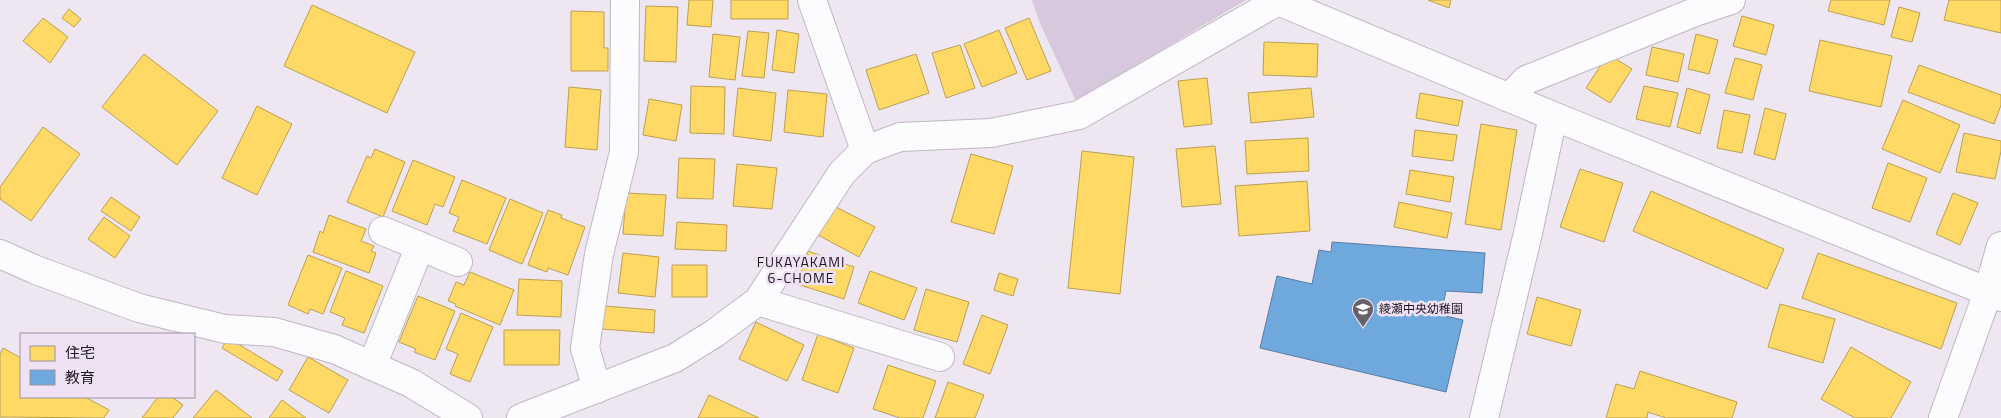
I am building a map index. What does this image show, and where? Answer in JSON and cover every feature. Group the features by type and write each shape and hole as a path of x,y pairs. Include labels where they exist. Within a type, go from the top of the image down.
{"street":[{"path":"596,389 585,348 599,254 624,152 625,0"},
{"path":"812,0 865,150"},
{"path":"521,418 675,358 715,333 758,300 842,173 865,150 900,137 991,134 1080,115 1278,0 1509,98 1995,295"},
{"path":"1509,98 1526,80 1695,12 1731,0"},
{"path":"1484,418 1528,233 1553,116"},
{"path":"383,231 458,262"},
{"path":"372,366 420,246"},
{"path":"1943,418 1995,295 2001,246"},
{"path":"0,254 36,270 139,308 225,329 274,332 334,349 411,383 468,418"},
{"path":"758,300 940,357"}],"shaded area":[{"path":"1032,0 1246,0 1076,101 1039,21"}],"building: 住宅":[{"path":"689,0 713,0 711,27 687,25"},
{"path":"731,0 788,0 788,19 731,19"},
{"path":"1428,0 1451,0 1449,8"},
{"path":"1831,0 1890,0 1884,25 1828,11"},
{"path":"1949,0 2001,0 2001,33 1944,20"},
{"path":"312,5 415,52 387,113 284,66"},
{"path":"646,6 678,7 676,62 644,61"},
{"path":"1899,7 1920,13 1912,42 1891,37"},
{"path":"69,9 81,19 74,27 62,18"},
{"path":"571,11 604,12 604,48 608,48 608,71 571,71"},
{"path":"1742,16 1774,25 1766,55 1733,46"},
{"path":"43,18 68,37 50,63 23,41"},
{"path":"1029,18 1051,71 1027,80 1005,28"},
{"path":"777,30 799,34 794,73 772,70"},
{"path":"999,30 1017,73 982,87 964,44"},
{"path":"748,31 769,33 764,78 742,76"},
{"path":"713,34 740,37 735,80 709,77"},
{"path":"1696,34 1718,40 1709,74 1688,69"},
{"path":"1820,40 1892,56 1881,107 1809,91"},
{"path":"1264,42 1318,44 1317,77 1263,75"},
{"path":"960,45 975,88 946,98 932,53"},
{"path":"1652,47 1684,54 1678,82 1646,75"},
{"path":"144,54 218,111 177,165 102,107"},
{"path":"916,54 929,93 879,110 866,70"},
{"path":"1608,54 1632,69 1610,103 1586,88"},
{"path":"1735,58 1762,65 1753,100 1725,93"},
{"path":"1919,65 2001,95 2001,105 1994,124 1908,92"},
{"path":"1207,78 1212,124 1184,127 1178,81"},
{"path":"691,86 725,87 724,134 690,133"},
{"path":"1644,86 1678,93 1670,127 1636,119"},
{"path":"569,87 601,90 597,150 565,147"},
{"path":"738,88 776,93 771,141 733,136"},
{"path":"1311,88 1314,117 1251,123 1248,93"},
{"path":"1687,88 1710,95 1700,134 1677,127"},
{"path":"788,90 827,94 823,137 784,132"},
{"path":"1420,93 1463,101 1458,126 1416,118"},
{"path":"649,99 682,105 676,141 643,135"},
{"path":"1903,100 1960,125 1940,173 1882,149"},
{"path":"257,106 292,124 257,195 222,178"},
{"path":"1765,108 1786,114 1775,160 1754,154"},
{"path":"1724,110 1750,115 1742,153 1717,148"},
{"path":"1481,124 1517,130 1501,230 1465,224"},
{"path":"43,127 80,154 31,221 0,199 0,187"},
{"path":"1415,130 1457,135 1453,161 1412,156"},
{"path":"1964,133 2001,141 2001,151 1995,179 1956,172"},
{"path":"1308,138 1309,171 1247,174 1245,141"},
{"path":"1215,146 1221,204 1182,207 1176,149"},
{"path":"375,149 405,162 383,217 347,202 367,156 371,158"},
{"path":"1082,151 1134,157 1120,294 1068,288"},
{"path":"971,154 1013,166 994,234 951,222"},
{"path":"679,158 715,159 713,199 677,198"},
{"path":"413,160 455,177 443,207 435,204 427,225 392,211"},
{"path":"1888,163 1927,178 1910,222 1872,208"},
{"path":"737,164 777,168 772,209 733,206"},
{"path":"1580,169 1623,183 1604,242 1560,227"},
{"path":"1410,170 1454,177 1450,202 1406,194"},
{"path":"462,180 506,198 487,244 453,231 459,217 449,213"},
{"path":"1307,181 1310,231 1239,236 1235,186"},
{"path":"1651,191 1784,249 1767,289 1633,231"},
{"path":"626,193 666,195 663,236 623,234"},
{"path":"1953,193 1978,203 1960,245 1936,234"},
{"path":"111,197 140,217 131,231 101,211"},
{"path":"510,199 543,213 522,264 489,250"},
{"path":"1399,202 1452,213 1447,238 1394,227"},
{"path":"834,206 875,227 859,257 818,235"},
{"path":"548,210 562,215 561,218 585,227 568,275 548,268 547,272 528,265"},
{"path":"329,215 366,229 361,241 374,246 371,251 376,253 369,273 313,252 320,231 323,233"},
{"path":"104,217 130,236 115,258 88,239"},
{"path":"677,222 727,225 726,251 675,249"},
{"path":"808,251 854,267 844,299 797,284"},
{"path":"623,253 659,257 655,297 618,293"},
{"path":"1818,253 1957,303 1941,349 1802,298"},
{"path":"308,255 342,268 323,314 310,309 308,314 288,305"},
{"path":"672,265 707,265 707,297 672,297"},
{"path":"346,271 383,286 364,333 342,325 345,318 330,312"},
{"path":"870,271 917,288 904,320 858,303"},
{"path":"470,272 514,290 500,325 455,306 456,304 448,301 456,282 464,285"},
{"path":"999,273 1018,279 1013,296 994,290"},
{"path":"519,279 562,281 561,317 517,315"},
{"path":"926,289 969,302 957,342 914,330"},
{"path":"418,296 455,311 435,360 414,352 416,349 399,342"},
{"path":"1537,297 1581,310 1571,346 1527,334"},
{"path":"1780,304 1835,319 1823,363 1768,347"},
{"path":"604,306 655,310 654,333 602,329"},
{"path":"461,313 493,327 470,382 450,374 458,354 446,349"},
{"path":"982,315 1008,325 990,374 963,364"},
{"path":"756,322 804,345 787,381 739,359"},
{"path":"504,330 560,330 559,365 504,365"},
{"path":"818,334 854,348 838,393 802,380"},
{"path":"228,338 283,371 277,381 222,348"},
{"path":"1851,347 1911,382 1891,418 1855,418 1821,399"},
{"path":"3,348 20,357 20,398 87,398 109,410 104,418 0,417 0,354"},
{"path":"308,357 348,380 329,413 289,390"},
{"path":"888,365 936,381 923,418 900,418 873,409"},
{"path":"1640,371 1737,402 1732,418 1666,418 1648,412 1647,418 1606,418 1616,384 1634,389"},
{"path":"948,382 984,395 975,418 935,418"},
{"path":"216,390 252,418 193,418"},
{"path":"709,395 759,418 698,418"},
{"path":"157,398 173,398 183,405 173,418 142,418"},
{"path":"282,400 306,418 269,418"}],"building: 教育":[{"path":"1332,242 1485,253 1482,293 1446,291 1441,315 1463,320 1446,392 1260,348 1277,276 1312,284 1319,250 1331,252"}],"place":[{"name":"綾瀬中央幼稚園","path":"1363,328"}],"district":[{"name":"FUKAYAKAMI 6-CHOME","path":"801,270"}]}
